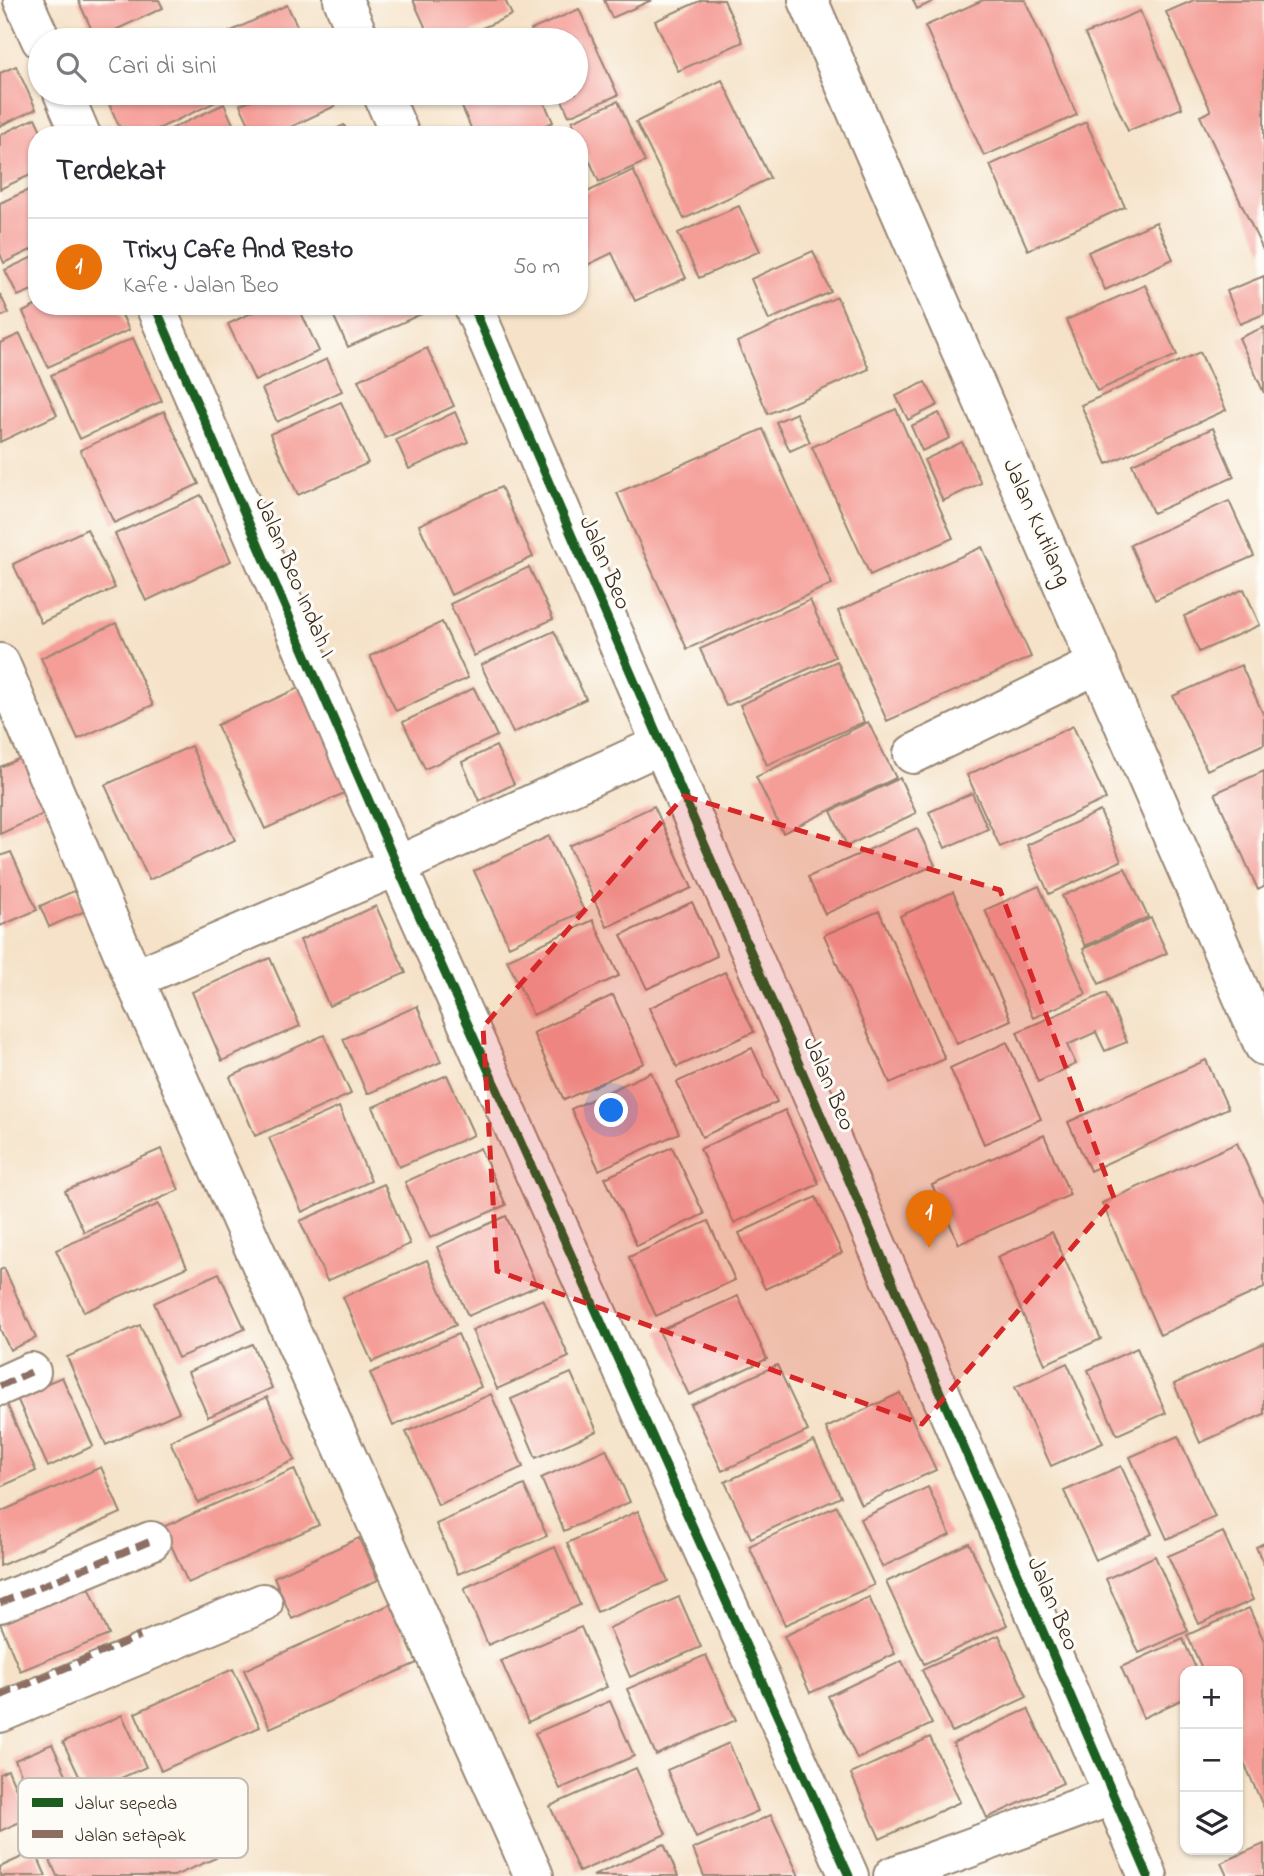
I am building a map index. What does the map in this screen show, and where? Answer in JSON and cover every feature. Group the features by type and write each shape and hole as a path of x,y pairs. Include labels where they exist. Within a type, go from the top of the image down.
{"street":[{"path":"23,0 36,28"},
{"path":"342,0 355,28"},
{"name":"Jalan Kutilang","path":"808,0 1264,1046"},
{"path":"68,105 77,126"},
{"path":"387,105 396,126"},
{"name":"Jalan Beo Indah I","path":"159,315 397,866 849,1876"},
{"name":"Jalan Beo","path":"477,315 1148,1876"},
{"path":"0,663 134,979 534,1876"},
{"path":"913,754 1097,664"},
{"path":"134,979 397,866 660,745"},
{"path":"0,1603 151,1541"},
{"path":"1,1697 263,1603"},
{"path":"1,1697 140,1636"},
{"path":"893,1876 1114,1795"}],"highlighted area":[{"path":"684,796 1000,890 1114,1198 922,1424 497,1271 483,1027"}],"building":[{"path":"78,0 159,0 163,8 120,28 91,28"},
{"path":"413,0 505,0 512,15 482,28 426,28"},
{"path":"604,0 652,0 612,18"},
{"path":"702,0 724,0 743,42 678,71 655,21"},
{"path":"913,0 936,0 917,9"},
{"path":"983,0 1025,0 1077,115 984,156 925,26"},
{"path":"1194,0 1264,0 1264,252 1200,116 1211,111 1166,12"},
{"path":"287,5 298,28 238,28"},
{"path":"579,9 588,28 536,28"},
{"path":"1140,11 1182,108 1128,131 1085,34"},
{"path":"588,29 618,95 569,116 564,105 588,105"},
{"path":"16,66 28,92 28,105 34,105 36,109 0,126 0,73"},
{"path":"722,80 770,178 684,219 636,122"},
{"path":"618,101 645,162 599,182 588,157 588,126 574,126 572,121"},
{"path":"109,105 209,105 164,126 119,126"},
{"path":"224,105 234,126 177,126"},
{"path":"240,105 335,106 293,126 250,126"},
{"path":"461,105 545,105 553,122 544,126 470,126"},
{"path":"35,118 39,126 28,126 28,176 0,189 0,135"},
{"path":"1086,122 1125,207 1028,250 990,165"},
{"path":"633,170 686,278 635,301 612,253 588,265 588,192"},
{"path":"28,190 28,251 4,263 0,254 0,203"},
{"path":"739,206 760,251 699,278 678,233"},
{"path":"1156,222 1173,259 1105,290 1088,252"},
{"path":"813,251 831,292 769,320 751,279"},
{"path":"28,259 28,292 18,296 5,270"},
{"path":"1264,276 1264,314 1240,324 1227,291"},
{"path":"1145,285 1177,355 1097,391 1066,320"},
{"path":"0,294 9,313 0,317"},
{"path":"837,297 869,369 768,414 737,342"},
{"path":"28,310 28,315 122,315 129,330 48,367 23,312"},
{"path":"247,315 302,315 319,351 255,381 228,324"},
{"path":"333,315 419,315 348,347"},
{"path":"1264,327 1264,393 1239,338"},
{"path":"20,334 57,415 0,442 0,343"},
{"path":"133,338 162,401 80,439 51,375"},
{"path":"427,348 454,406 385,438 358,380"},
{"path":"1200,352 1226,410 1107,464 1081,405"},
{"path":"327,359 342,391 277,422 262,389"},
{"path":"925,382 938,405 908,420 896,396"},
{"path":"341,402 368,463 298,495 270,434"},
{"path":"896,409 953,538 870,575 812,447"},
{"path":"164,411 199,484 114,523 80,450"},
{"path":"455,412 468,442 409,469 396,440"},
{"path":"796,413 810,442 790,451 776,422"},
{"path":"939,413 950,438 922,451 911,426"},
{"path":"1213,428 1234,477 1153,513 1132,464"},
{"path":"763,429 832,584 687,649 617,493"},
{"path":"962,442 981,483 943,501 924,460"},
{"path":"501,487 533,557 451,595 419,525"},
{"path":"201,495 231,561 146,601 115,534"},
{"path":"1229,501 1254,556 1155,600 1130,545"},
{"path":"87,529 115,588 41,623 13,564"},
{"path":"982,547 1031,657 887,721 838,611"},
{"path":"529,567 553,619 474,656 450,604"},
{"path":"1244,589 1260,625 1199,652 1184,616"},
{"path":"810,600 835,657 726,706 700,649"},
{"path":"442,622 468,678 396,711 370,656"},
{"path":"116,623 153,705 78,739 41,658"},
{"path":"554,631 586,699 513,733 481,665"},
{"path":"837,661 864,722 767,765 740,705"},
{"path":"1241,665 1264,716 1264,744 1207,770 1173,696"},
{"path":"303,686 351,790 265,829 217,725"},
{"path":"474,688 497,736 425,769 403,722"},
{"path":"868,722 896,778 783,833 756,777"},
{"path":"1073,726 1106,799 1000,847 967,775"},
{"path":"191,746 235,840 149,880 105,785"},
{"path":"496,746 514,784 479,801 462,762"},
{"path":"23,757 48,812 0,834 0,767"},
{"path":"1264,771 1264,887 1258,890 1215,793"},
{"path":"900,778 916,813 847,846 831,811"},
{"path":"972,793 988,829 945,848 929,812"},
{"path":"654,806 692,888 607,927 569,846"},
{"path":"1100,811 1121,861 1049,894 1027,845"},
{"path":"917,828 935,865 825,914 808,877"},
{"path":"549,836 584,911 509,946 474,871"},
{"path":"11,852 37,910 0,926 0,856"},
{"path":"1125,868 1148,917 1085,946 1062,896"},
{"path":"1039,886 1086,994 1033,1018 985,910"},
{"path":"76,890 85,911 49,927 40,906"},
{"path":"953,892 1011,1020 957,1044 900,916"},
{"path":"692,902 717,956 647,989 621,935"},
{"path":"376,906 406,973 329,1006 300,940"},
{"path":"879,911 945,1059 890,1083 824,935"},
{"path":"1151,918 1167,953 1099,984 1083,949"},
{"path":"593,920 619,976 533,1015 507,960"},
{"path":"270,958 300,1026 222,1061 192,992"},
{"path":"725,972 754,1032 677,1067 649,1008"},
{"path":"1106,993 1127,1042 1105,1051 1096,1032 1067,1045 1076,1064 1038,1082 1017,1032"},
{"path":"613,995 644,1063 564,1100 533,1033"},
{"path":"417,1006 441,1062 367,1094 343,1039"},
{"path":"324,1035 351,1094 255,1136 230,1077"},
{"path":"1007,1042 1041,1119 984,1144 950,1068"},
{"path":"752,1048 777,1102 702,1137 677,1082"},
{"path":"1206,1060 1228,1108 1090,1171 1068,1122"},
{"path":"651,1072 679,1133 599,1170 571,1109"},
{"path":"447,1075 474,1135 399,1167 373,1107"},
{"path":"339,1107 371,1181 302,1212 269,1138"},
{"path":"785,1110 819,1184 734,1223 700,1149"},
{"path":"1044,1135 1070,1195 959,1244 932,1185"},
{"path":"1237,1143 1264,1203 1264,1288 1160,1335 1102,1203"},
{"path":"672,1147 704,1214 637,1246 605,1178"},
{"path":"480,1148 506,1205 430,1238 405,1182"},
{"path":"161,1149 179,1190 84,1232 65,1191"},
{"path":"384,1184 410,1244 327,1281 300,1221"},
{"path":"816,1197 842,1253 765,1289 739,1233"},
{"path":"159,1204 187,1267 84,1312 56,1250"},
{"path":"506,1216 537,1286 468,1316 437,1247"},
{"path":"708,1221 735,1280 656,1316 629,1257"},
{"path":"1052,1232 1101,1339 1045,1364 997,1257"},
{"path":"427,1260 456,1325 372,1362 343,1297"},
{"path":"4,1268 36,1338 10,1350 0,1329 0,1270"},
{"path":"219,1273 245,1329 178,1358 154,1303"},
{"path":"738,1296 767,1359 689,1395 659,1331"},
{"path":"543,1299 569,1357 497,1389 472,1330"},
{"path":"140,1325 179,1412 106,1445 67,1357"},
{"path":"458,1334 481,1387 393,1426 370,1373"},
{"path":"1264,1343 1264,1414 1200,1443 1174,1384"},
{"path":"252,1344 272,1388 208,1417 188,1372"},
{"path":"1137,1348 1166,1413 1117,1435 1088,1370"},
{"path":"1067,1363 1103,1443 1051,1466 1015,1387"},
{"path":"777,1365 808,1431 722,1471 691,1405"},
{"path":"571,1373 597,1431 536,1458 511,1399"},
{"path":"62,1377 93,1446 48,1467 16,1396"},
{"path":"900,1393 936,1470 861,1505 826,1428"},
{"path":"491,1394 523,1467 438,1505 406,1432"},
{"path":"267,1397 295,1460 198,1503 170,1441"},
{"path":"6,1402 36,1471 0,1487 0,1405"},
{"path":"1178,1436 1215,1517 1167,1539 1130,1457"},
{"path":"814,1441 841,1497 751,1538 725,1482"},
{"path":"606,1449 630,1502 564,1531 541,1478"},
{"path":"1121,1466 1152,1534 1096,1560 1064,1491"},
{"path":"101,1467 121,1513 0,1566 0,1512"},
{"path":"294,1469 319,1525 188,1583 163,1527"},
{"path":"524,1485 547,1536 458,1574 436,1524"},
{"path":"928,1487 950,1535 882,1567 860,1519"},
{"path":"837,1506 874,1585 785,1625 749,1546"},
{"path":"638,1511 668,1581 597,1612 567,1543"},
{"path":"1223,1532 1253,1600 1199,1624 1168,1556"},
{"path":"359,1538 378,1580 292,1619 274,1577"},
{"path":"969,1543 1007,1625 924,1664 886,1582"},
{"path":"1264,1543 1264,1565 1256,1547"},
{"path":"555,1547 580,1605 488,1645 464,1588"},
{"path":"1155,1556 1188,1631 1139,1653 1106,1579"},
{"path":"85,1577 109,1635 20,1671 0,1623 0,1611"},
{"path":"679,1597 701,1647 630,1677 609,1628"},
{"path":"869,1597 895,1654 810,1693 784,1636"},
{"path":"391,1604 417,1663 270,1728 244,1670"},
{"path":"1249,1608 1264,1641 1264,1808 1243,1760 1243,1666 1201,1666 1187,1635"},
{"path":"581,1627 607,1687 528,1722 501,1661"},
{"path":"999,1635 1027,1697 952,1732 922,1670"},
{"path":"1183,1639 1195,1666 1180,1666 1180,1700 1143,1718 1121,1667"},
{"path":"706,1655 736,1720 656,1755 627,1689"},
{"path":"902,1661 932,1724 857,1759 828,1696"},
{"path":"233,1669 260,1727 161,1771 135,1713"},
{"path":"610,1701 634,1756 560,1789 535,1733"},
{"path":"1028,1709 1063,1783 987,1818 953,1743"},
{"path":"122,1715 146,1767 121,1778 80,1778 63,1742"},
{"path":"930,1737 960,1802 880,1839 851,1774"},
{"path":"729,1743 758,1811 696,1838 667,1770"},
{"path":"52,1744 68,1778 23,1778 15,1760"},
{"path":"636,1768 666,1834 579,1872 550,1806"},
{"path":"8,1770 18,1793 18,1823 0,1831 0,1774"},
{"path":"771,1815 799,1876 704,1876 693,1849"},
{"path":"664,1844 678,1876 593,1876"},
{"path":"1264,1844 1264,1876 1227,1876 1221,1863"},
{"path":"20,1858 38,1858 46,1876 0,1876 0,1867"},
{"path":"49,1858 216,1858 174,1876 57,1876"}],"marked path":[{"path":"0,1386 31,1372"},
{"path":"0,1603 151,1541"},
{"path":"0,1696 140,1636"}],"cycle path":[{"path":"159,315 397,866 849,1876"},
{"path":"477,315 1148,1876"}],"place":[{"name":"Trixy Cafe And Resto","path":"929,1248"}]}
